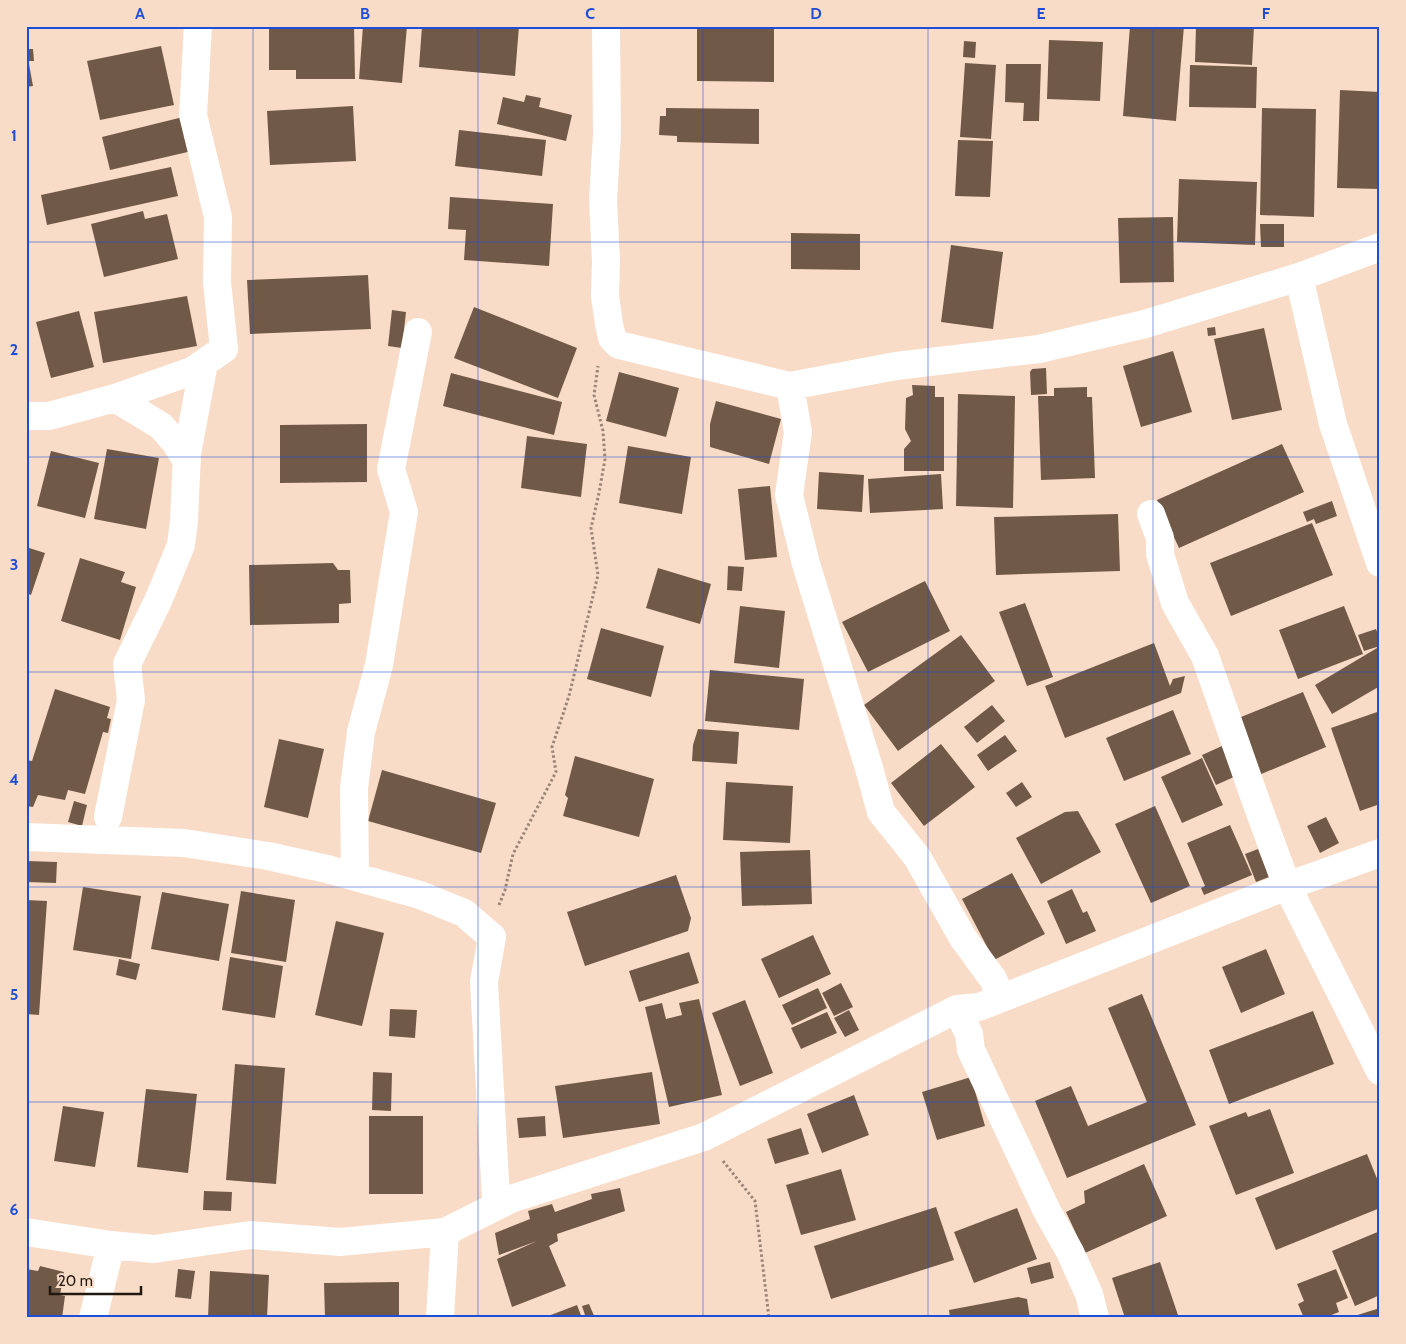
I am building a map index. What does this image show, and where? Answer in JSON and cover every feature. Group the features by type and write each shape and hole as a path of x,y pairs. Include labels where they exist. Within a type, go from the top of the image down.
{"street":[{"path":"26,416 49,416 115,398 192,371 224,349 217,282 218,217 193,115 198,26"},
{"path":"606,26 607,136 603,200 606,261 605,296 608,324 612,338 619,345 790,386 896,366 1039,349 1145,324 1299,277 1380,247"},
{"path":"1299,277 1333,424 1380,563"},
{"path":"355,876 354,788 361,732 379,665 404,512 392,469 418,332"},
{"path":"108,817 131,700 128,664 158,601 181,545 184,521 186,461 204,363"},
{"path":"790,386 798,432 789,495 806,564 881,812 917,858 964,938 993,979 1000,998"},
{"path":"115,398 161,426 175,442 186,461"},
{"path":"1151,514 1160,538 1160,554 1175,604 1204,656 1287,886 1380,1071"},
{"path":"26,837 184,843 268,856 327,868 355,876 420,895 464,913 492,937 484,982 496,1198"},
{"path":"26,1232 111,1245 154,1249 250,1235 340,1242 445,1232 511,1199 704,1137 957,1009 979,1007 1287,886 1380,852"},
{"path":"957,1009 969,1034 971,1050 1047,1211 1074,1260 1088,1294 1095,1318"},
{"path":"440,1318 445,1232"},
{"path":"94,1318 111,1245"}],"path":[{"path":"487,932 505,890 514,854 556,772 552,747 569,696 598,575 591,528 605,459 603,431 594,395 597,367 615,341"},
{"path":"704,1137 755,1201 769,1318"}],"building":[{"path":"269,26 354,26 355,79 296,79 296,70 269,70"},
{"path":"363,26 407,26 402,83 359,79"},
{"path":"422,26 519,26 515,76 419,67"},
{"path":"697,26 774,27 774,82 697,81"},
{"path":"1130,26 1184,26 1176,121 1123,116"},
{"path":"1196,26 1254,26 1252,65 1195,62"},
{"path":"1049,40 1103,42 1100,101 1047,99"},
{"path":"964,41 976,42 975,58 963,57"},
{"path":"161,46 174,105 100,120 87,61"},
{"path":"26,49 33,49 34,61 26,61"},
{"path":"965,63 996,65 991,139 960,137"},
{"path":"29,64 33,86 26,87 26,65"},
{"path":"1006,64 1041,64 1039,121 1023,121 1024,103 1005,102"},
{"path":"1190,65 1257,67 1256,108 1189,107"},
{"path":"1340,90 1380,92 1380,189 1337,188"},
{"path":"526,95 541,98 539,107 572,115 566,141 497,124 503,97 524,102"},
{"path":"353,106 356,161 270,165 267,111"},
{"path":"666,108 759,109 759,144 677,142 677,136 659,135 660,116 666,116"},
{"path":"1262,108 1316,109 1314,217 1260,215"},
{"path":"183,117 192,151 110,170 102,137"},
{"path":"459,130 546,140 542,176 455,166"},
{"path":"958,140 993,141 990,197 955,196"},
{"path":"171,167 178,196 47,225 41,195"},
{"path":"1179,179 1257,182 1255,245 1177,242"},
{"path":"450,197 553,204 549,266 464,260 466,230 448,229"},
{"path":"143,211 145,219 167,214 178,259 104,277 91,224"},
{"path":"1173,217 1174,282 1120,283 1118,218"},
{"path":"1260,224 1284,224 1284,247 1261,247"},
{"path":"791,233 860,234 860,270 791,269"},
{"path":"951,245 1003,252 993,329 941,322"},
{"path":"368,275 371,329 250,334 247,280"},
{"path":"187,296 197,346 103,363 94,312"},
{"path":"474,307 577,348 558,398 454,358"},
{"path":"392,310 406,312 402,348 388,346"},
{"path":"79,311 94,367 51,378 36,322"},
{"path":"1215,327 1216,335 1208,336 1207,328"},
{"path":"1264,328 1282,410 1232,420 1214,339"},
{"path":"1173,351 1192,412 1141,427 1123,366"},
{"path":"1046,368 1047,394 1031,395 1030,372 1032,369"},
{"path":"619,372 679,388 666,437 606,421"},
{"path":"451,373 562,402 554,435 443,406"},
{"path":"912,385 935,386 935,397 944,397 944,471 904,471 904,449 911,441 905,429 906,398 913,395"},
{"path":"1087,387 1087,397 1092,397 1095,478 1041,480 1038,396 1054,396 1054,388"},
{"path":"958,394 1015,396 1013,508 956,506"},
{"path":"716,401 781,419 769,464 710,447 710,424"},
{"path":"367,424 367,482 280,483 280,425"},
{"path":"527,436 587,444 581,497 521,488"},
{"path":"1282,444 1304,492 1179,548 1157,500"},
{"path":"628,446 691,457 682,514 619,503"},
{"path":"107,449 159,458 146,529 94,519"},
{"path":"51,451 99,463 85,518 37,506"},
{"path":"819,472 864,475 862,512 817,509"},
{"path":"941,474 943,509 870,513 868,479"},
{"path":"770,486 777,557 745,560 738,489"},
{"path":"1332,501 1337,516 1316,524 1314,519 1307,522 1303,512"},
{"path":"1118,514 1120,571 996,575 994,517"},
{"path":"1312,523 1333,575 1231,616 1210,563"},
{"path":"26,547 45,553 31,595 26,593"},
{"path":"80,558 125,572 121,582 136,587 120,640 61,621"},
{"path":"333,563 338,570 350,570 351,603 339,604 339,623 250,625 249,565"},
{"path":"728,566 744,567 742,591 727,590"},
{"path":"658,568 711,584 700,624 646,608"},
{"path":"925,581 950,631 868,672 842,622"},
{"path":"1025,603 1053,677 1027,686 999,612"},
{"path":"740,606 785,611 779,668 734,663"},
{"path":"1344,606 1363,654 1298,679 1279,630"},
{"path":"601,628 664,646 651,697 587,679"},
{"path":"1376,629 1380,646 1364,651 1358,635"},
{"path":"961,635 995,681 898,751 864,705"},
{"path":"1154,643 1170,686 1173,679 1185,676 1181,693 1065,738 1045,686"},
{"path":"1377,648 1380,654 1380,686 1332,714 1315,685"},
{"path":"710,670 804,679 799,730 705,721"},
{"path":"55,689 110,707 107,718 111,719 108,733 103,732 85,794 68,790 65,800 38,795 33,807 26,806 26,760 32,761"},
{"path":"1303,692 1326,747 1259,775 1236,719"},
{"path":"992,705 1005,721 977,743 964,727"},
{"path":"1173,710 1191,754 1124,781 1106,738"},
{"path":"1380,711 1380,804 1360,811 1331,728"},
{"path":"698,729 739,732 737,764 692,761 693,745"},
{"path":"1005,735 1017,751 988,771 977,755"},
{"path":"279,739 324,749 308,818 264,807"},
{"path":"941,744 975,787 924,826 891,783"},
{"path":"1222,746 1236,776 1216,785 1202,755"},
{"path":"575,756 654,779 639,837 563,816 568,798 565,795"},
{"path":"1202,758 1223,805 1182,823 1161,777"},
{"path":"382,770 496,803 481,853 368,821"},
{"path":"726,782 793,786 790,843 723,840"},
{"path":"1022,782 1032,797 1016,807 1006,793"},
{"path":"74,801 87,805 82,826 68,822"},
{"path":"1155,806 1190,886 1151,903 1115,824"},
{"path":"1078,811 1101,852 1041,884 1016,838 1065,812"},
{"path":"1326,817 1339,843 1320,853 1307,826"},
{"path":"1230,825 1252,875 1204,895 1201,888 1205,886 1187,843"},
{"path":"1258,849 1269,877 1256,882 1245,854"},
{"path":"810,850 812,904 742,906 740,852"},
{"path":"27,861 57,862 56,883 27,882"},
{"path":"1012,873 1045,934 994,960 962,899"},
{"path":"676,875 691,918 688,931 585,966 567,912"},
{"path":"83,887 141,896 131,959 73,950"},
{"path":"1072,889 1083,913 1087,911 1096,931 1066,944 1047,901"},
{"path":"241,891 295,900 286,962 231,953"},
{"path":"162,892 229,904 219,961 151,949"},
{"path":"26,900 47,901 39,1015 26,1014"},
{"path":"336,921 384,933 362,1026 315,1015"},
{"path":"813,935 831,974 779,998 761,959"},
{"path":"1266,949 1285,994 1241,1013 1222,967"},
{"path":"689,952 699,983 639,1002 629,971"},
{"path":"230,957 283,966 275,1018 222,1010"},
{"path":"119,959 140,964 136,980 116,975"},
{"path":"841,983 853,1007 834,1016 822,993"},
{"path":"818,988 827,1008 792,1025 782,1005"},
{"path":"1142,994 1196,1125 1067,1178 1035,1101 1071,1086 1088,1126 1147,1102 1108,1008"},
{"path":"699,999 722,1095 669,1107 645,1007 662,1003 666,1019 682,1015 679,1003"},
{"path":"745,1000 773,1073 740,1086 712,1013"},
{"path":"390,1009 417,1010 415,1038 389,1036"},
{"path":"849,1010 859,1030 845,1037 834,1018"},
{"path":"1313,1011 1334,1064 1229,1104 1209,1050"},
{"path":"827,1012 837,1033 801,1049 791,1028"},
{"path":"235,1064 285,1068 276,1184 226,1180"},
{"path":"373,1072 392,1073 391,1111 372,1110"},
{"path":"652,1072 660,1124 563,1138 555,1086"},
{"path":"971,1077 985,1126 937,1140 922,1092"},
{"path":"146,1089 197,1094 188,1173 137,1167"},
{"path":"854,1095 869,1135 822,1153 807,1114"},
{"path":"63,1106 104,1112 95,1167 54,1161"},
{"path":"1270,1109 1294,1173 1236,1195 1209,1126 1246,1112 1248,1117"},
{"path":"369,1116 423,1116 423,1194 369,1194"},
{"path":"545,1116 546,1136 519,1138 517,1118"},
{"path":"801,1128 809,1154 775,1164 767,1139"},
{"path":"1367,1154 1380,1186 1380,1208 1276,1250 1255,1198"},
{"path":"1144,1164 1167,1216 1085,1253 1066,1212 1085,1203 1084,1191"},
{"path":"841,1169 856,1220 801,1235 786,1185"},
{"path":"620,1188 625,1211 557,1234 558,1241 549,1246 566,1286 512,1307 497,1259 537,1241 499,1255 495,1233 530,1219 528,1211 552,1204 555,1212 592,1199 591,1194"},
{"path":"204,1191 232,1192 231,1211 203,1210"},
{"path":"936,1207 954,1260 831,1299 814,1246"},
{"path":"1017,1208 1037,1259 974,1283 954,1232"},
{"path":"1380,1231 1380,1295 1355,1306 1332,1251"},
{"path":"1050,1262 1054,1278 1031,1284 1027,1268"},
{"path":"1160,1262 1179,1318 1125,1318 1112,1278"},
{"path":"40,1266 64,1272 60,1295 65,1296 62,1318 26,1318 26,1269 38,1271"},
{"path":"178,1269 195,1271 191,1299 175,1297"},
{"path":"1336,1269 1348,1298 1336,1303 1339,1312 1324,1318 1314,1318 1313,1316 1304,1318 1298,1304 1304,1301 1297,1284"},
{"path":"210,1271 269,1275 267,1318 208,1318"},
{"path":"399,1282 399,1318 325,1318 324,1283"},
{"path":"1018,1297 1027,1299 1030,1318 950,1318 949,1310"},
{"path":"589,1304 595,1318 586,1318 582,1306"},
{"path":"577,1305 582,1318 543,1318"},
{"path":"1380,1308 1380,1318 1351,1318 1351,1317"}]}
